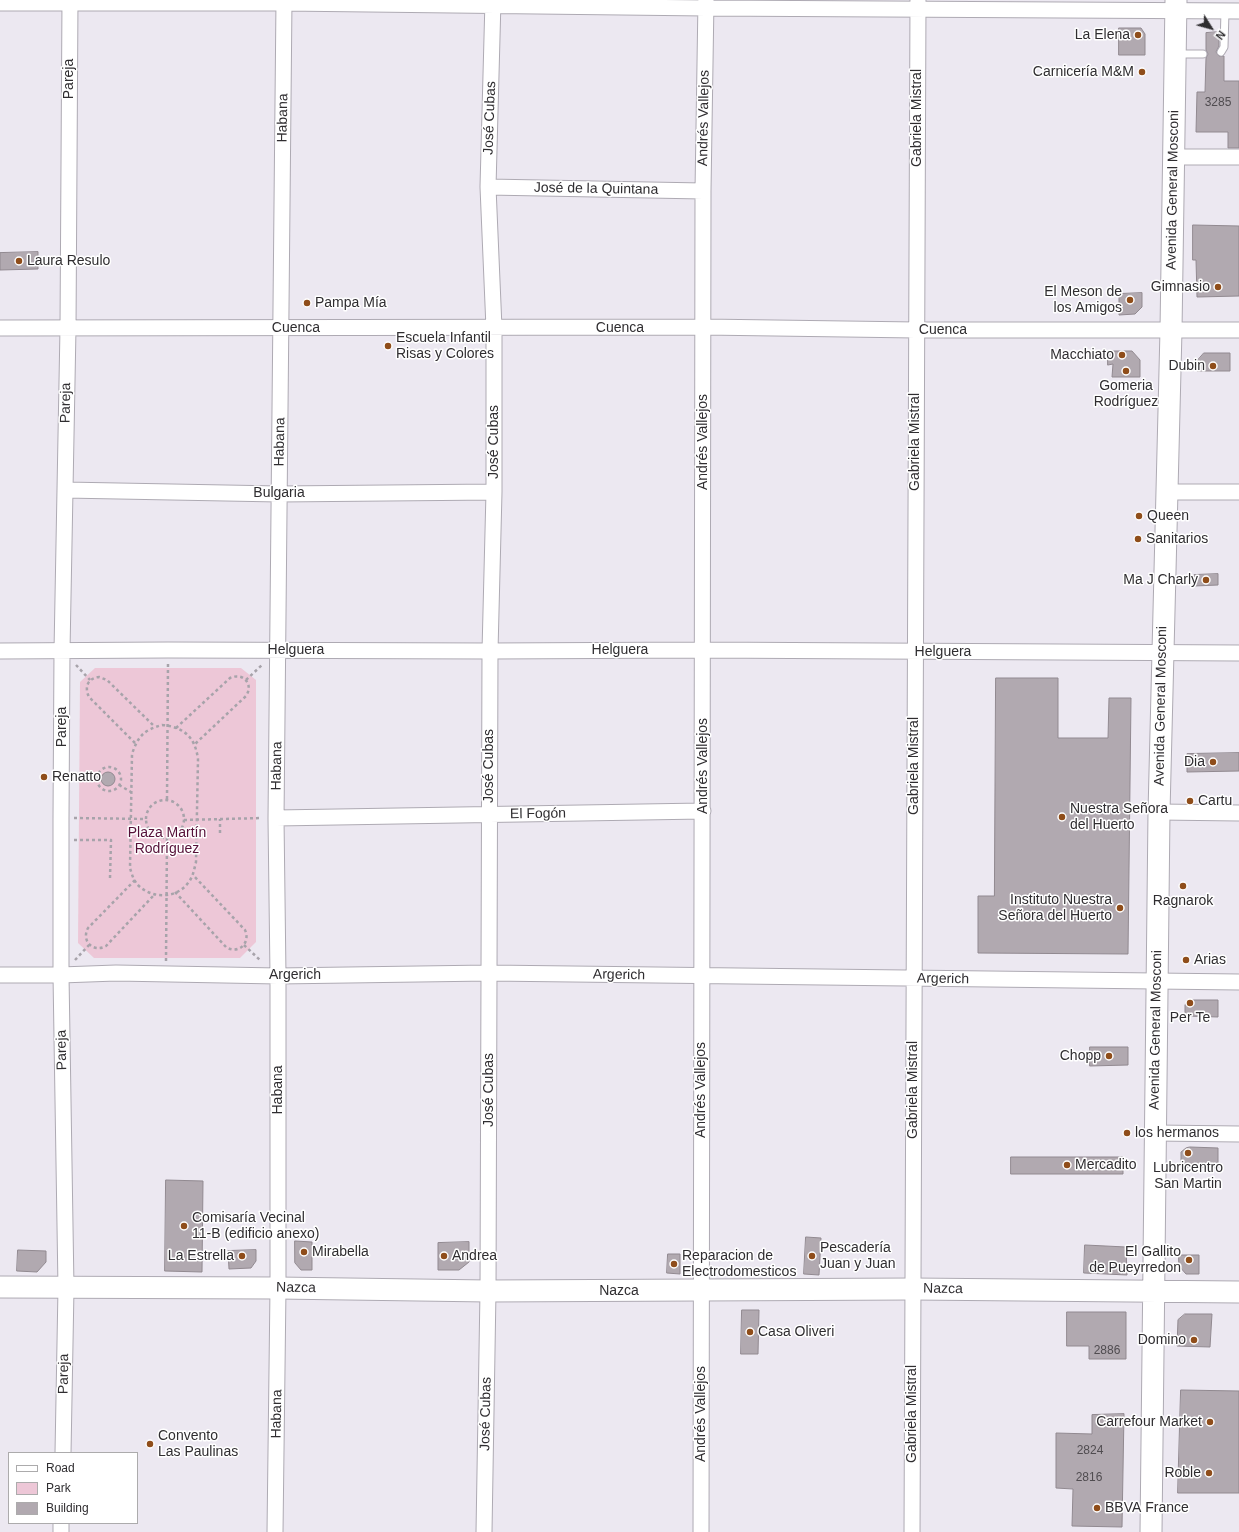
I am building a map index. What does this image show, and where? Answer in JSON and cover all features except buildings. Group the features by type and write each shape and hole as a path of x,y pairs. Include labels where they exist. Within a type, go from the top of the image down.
{"main road":[{"name":"Avenida General Mosconi","path":"1151,1532 1156,982 1171,330 1176,5"},
{"name":"Nazca","path":"0,1287 278,1288 488,1291 913,1289 1239,1292"}],"street":[{"path":"0,3 70,1 284,1 1176,5 1232,11"},
{"name":"Pareja","path":"62,1452 66,1288 61,975 61,818 62,650 68,328 70,1"},
{"name":"Habana","path":"275,1532 278,1288 278,976 276,818 284,1"},
{"name":"José Cubas","path":"484,1532 488,1291 490,651 494,492 494,328 488,187 493,3"},
{"name":"Andrés Vallejos","path":"701,1532 701,977 703,811 702,650 704,327 703,191 706,4"},
{"name":"Gabriela Mistral","path":"912,1532 918,4"},
{"path":"1173,158 1239,157"},
{"name":"José de la Quintana","path":"488,187 703,191"},
{"name":"Cuenca","path":"0,328 704,327 916,330 1239,330"},
{"name":"Bulgaria","path":"65,490 279,494 494,492"},
{"path":"1167,492 1239,492"},
{"name":"Helguera","path":"0,650 702,650 1239,653"},
{"name":"El Fogón","path":"276,818 703,811"},
{"path":"1159,812 1239,812"},
{"name":"Argerich","path":"0,975 116,973 278,976 489,973 701,977 1239,982"},
{"path":"1155,1133 1239,1134"}],"lane":[{"path":"1221,52 1224,48 1232,11"},
{"path":"1175,54 1203,54"}],"path":[{"path":"167,800 168,650"},
{"path":"176,728 230,678 238,676 245,678 248,682 249,689 246,696 195,744"},
{"path":"135,743 89,697 86,689 90,680 99,677 107,680 155,727"},
{"path":"168,726 183,731 191,738 197,748 198,759 196,862 193,875 188,883 180,890 166,895 155,894 140,887 130,868 132,754 135,743 142,734 155,727 168,726"},
{"path":"110,768 117,771 120,778 119,785 113,790 109,791 102,789 98,783 102,769 110,768"},
{"path":"119,785 131,792"},
{"path":"167,800 178,804 182,810 184,820 182,828 173,837 160,838 150,831 146,819 147,812 155,802 167,800"},
{"path":"61,818 146,819"},
{"path":"184,820 276,818"},
{"path":"220,819 220,833"},
{"path":"166,974 167,838"},
{"path":"61,839 111,840 110,878"},
{"path":"175,892 226,947 229,949 237,949 244,945 247,938 245,930 193,875"},
{"path":"135,880 88,928 86,936 88,943 91,946 98,949 106,946 155,894"}],"green space":[{"name":"Plaza Martín Rodríguez","path":"95,668 241,668 256,680 256,942 240,958 94,958 78,943 80,682"}],"place":[{"name":"La Elena","path":"1138,35"},
{"name":"Carnicería M&M","path":"1142,72"},
{"name":"Laura Resulo","path":"19,261"},
{"name":"Gimnasio","path":"1218,287"},
{"name":"El Meson de los Amigos","path":"1130,300"},
{"name":"Pampa Mía","path":"307,303"},
{"name":"Escuela Infantil Risas y Colores","path":"388,346"},
{"name":"Macchiato","path":"1122,355"},
{"name":"Dubin","path":"1213,366"},
{"name":"Gomeria Rodríguez","path":"1126,371"},
{"name":"Queen","path":"1139,516"},
{"name":"Sanitarios","path":"1138,539"},
{"name":"Ma J Charly","path":"1206,580"},
{"name":"Dia","path":"1213,762"},
{"name":"Renatto","path":"44,777"},
{"name":"Cartu","path":"1190,801"},
{"name":"Nuestra Señora del Huerto","path":"1062,817"},
{"name":"Ragnarok","path":"1183,886"},
{"name":"Instituto Nuestra Señora del Huerto","path":"1120,908"},
{"name":"Arias","path":"1186,960"},
{"name":"Per Te","path":"1190,1003"},
{"name":"Chopp","path":"1109,1056"},
{"name":"los hermanos","path":"1127,1133"},
{"name":"Lubricentro San Martin","path":"1188,1153"},
{"name":"Mercadito","path":"1067,1165"},
{"name":"Comisaría Vecinal 11-B (edificio anexo)","path":"184,1226"},
{"name":"Mirabella","path":"304,1252"},
{"name":"La Estrella","path":"242,1256"},
{"name":"Andrea","path":"444,1256"},
{"name":"Pescadería Juan y Juan","path":"812,1256"},
{"name":"El Gallito de Pueyrredon","path":"1189,1260"},
{"name":"Reparacion de Electrodomesticos","path":"674,1264"},
{"name":"Casa Oliveri","path":"750,1332"},
{"name":"Domino","path":"1194,1340"},
{"name":"Carrefour Market","path":"1210,1422"},
{"name":"Convento Las Paulinas","path":"150,1444"},
{"name":"Roble","path":"1209,1473"},
{"name":"BBVA France","path":"1097,1508"}]}
